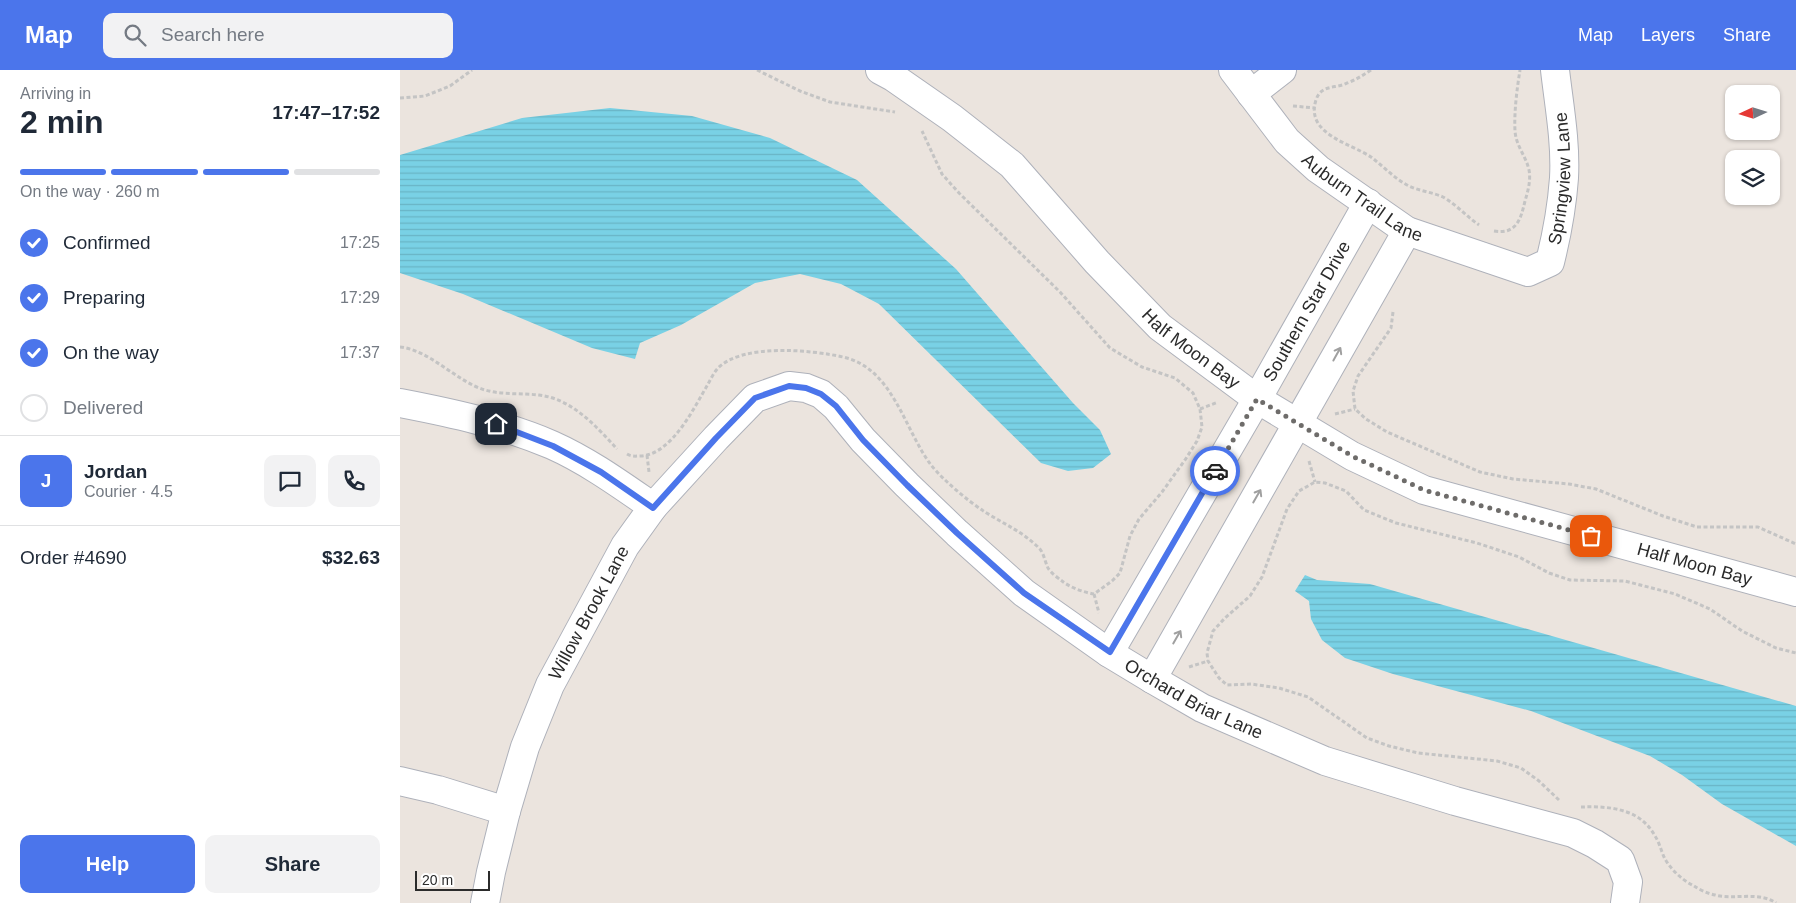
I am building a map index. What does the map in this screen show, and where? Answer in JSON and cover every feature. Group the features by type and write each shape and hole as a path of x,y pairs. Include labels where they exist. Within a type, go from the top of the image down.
{"street":[{"name":"Half Moon Bay","path":"880,70 952,118 1012,165 1097,262 1160,327 1257,399 1352,456 1424,490 1796,592"},
{"name":"Auburn Trail Lane","path":"1234,70 1287,141 1318,169 1407,231 1528,272"},
{"path":"1251,94 1282,70"},
{"name":"Springview Lane","path":"1528,272 1550,262 1558,229 1564,177 1562,132 1555,70"},
{"name":"Southern Star Drive","path":"1110,652 1368,203"},
{"path":"1152,679 1407,231"},
{"name":"Willow Brook Lane","path":"485,903 506,812 525,747 550,685 624,546 653,508 755,398 789,386"},
{"name":"Orchard Briar Lane","path":"789,386 806,388 821,394 836,406 869,446 957,533 1024,593 1152,679 1202,708 1325,761 1455,801 1573,833 1620,860 1628,882 1625,903"},
{"path":"400,404 442,411 496,424 548,444 601,472 653,508"},
{"path":"400,781 438,790 506,812"}],"path":[{"path":"400,98 425,96 450,86 472,70"},
{"path":"757,70 800,91 830,102 896,112"},
{"path":"1371,70 1345,85 1331,86 1322,90 1316,99 1315,117 1318,124 1326,132 1370,157 1407,185 1442,196 1482,227"},
{"path":"1487,229 1506,231 1514,227 1520,220 1529,187 1529,172 1526,160 1516,141 1515,129 1520,70"},
{"path":"400,347 409,348 427,357 485,390 542,395 566,404 591,422 617,450 631,456 647,455 662,449 681,428 718,367 737,356 770,350 807,351 845,357 864,364 882,381 932,466 952,486 985,512 1017,530 1040,549 1049,570 1063,583 1083,592 1094,594 1112,582 1120,572 1130,536 1139,519 1168,484 1197,441 1202,426 1200,409 1192,393 1175,378 1142,367 1110,348 1060,292 958,193 942,174 920,127"},
{"path":"1393,311 1391,328 1358,376 1353,391 1355,409 1373,424 1387,432 1480,472 1596,489 1663,516 1697,527 1758,527 1796,544"},
{"path":"1561,802 1539,781 1521,768 1497,761 1418,753 1389,746 1367,738 1308,697 1280,688 1251,684 1227,685 1219,678 1208,661 1207,653 1213,631 1250,596 1262,577 1287,509 1299,491 1315,482 1325,483 1346,491 1364,510 1396,523 1477,543 1570,580 1625,581 1675,594 1710,609 1742,631 1776,648 1796,653"},
{"path":"1575,806 1608,806 1626,811 1645,822 1655,835 1665,859 1678,875 1694,886 1716,895 1743,898 1757,897 1776,903"}],"water":[{"path":"610,108 692,116 770,138 857,180 956,269 1073,403 1100,430 1111,454 1093,468 1068,471 1041,463 879,304 841,284 800,274 755,283 681,325 640,343 635,359 592,348 463,294 400,273 400,155 522,118"},
{"path":"1305,575 1317,580 1370,584 1796,706 1796,846 1722,804 1682,775 1650,756 1531,711 1393,674 1345,658 1322,640 1311,619 1309,601 1295,591"}],"way so far":[{"path":"1215,471 1257,399 1352,456 1424,490 1591,536"}],"route":[{"path":"496,424 553,446 601,472 653,508 755,398 789,386 806,388 821,394 836,406 863,440 907,485 1024,593 1110,652 1215,471"}]}
